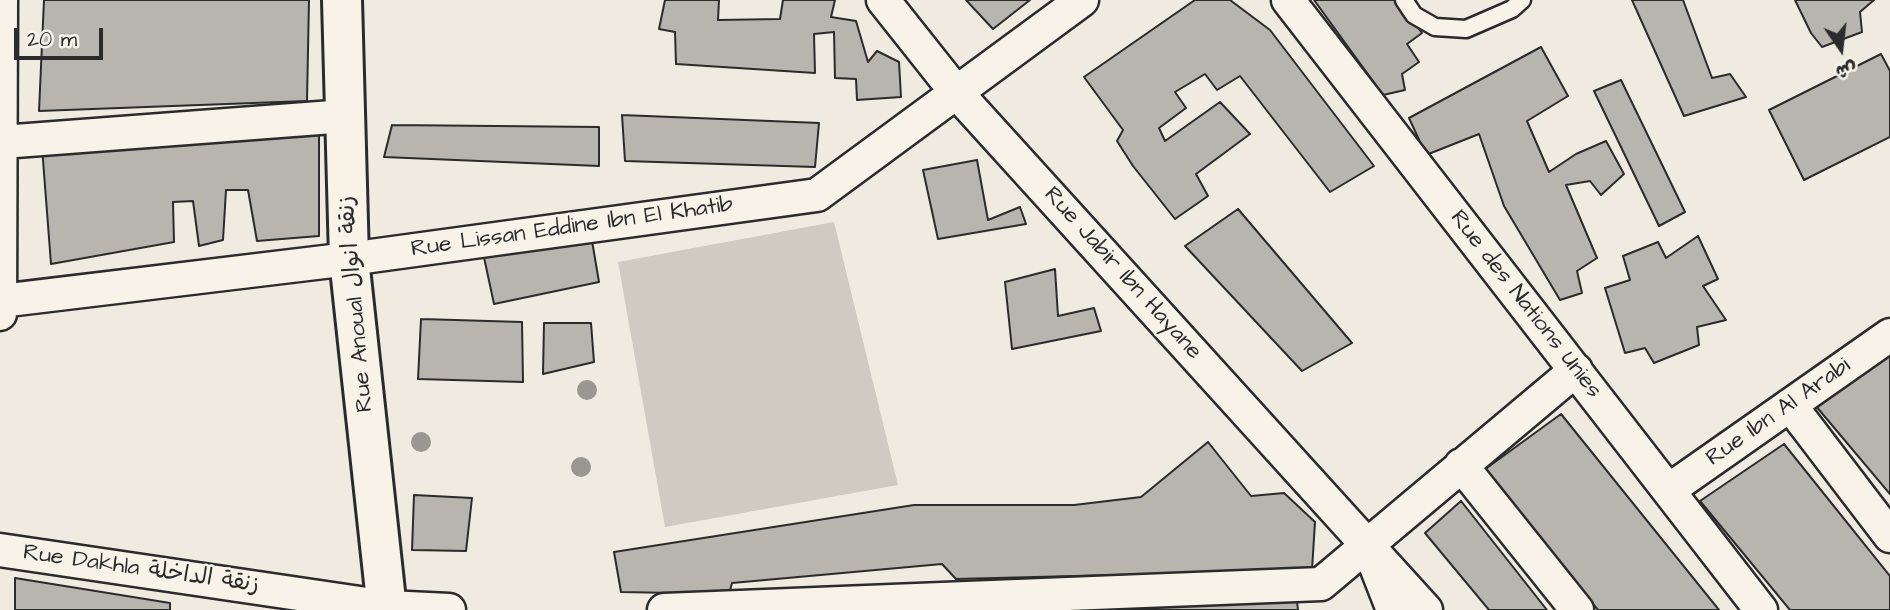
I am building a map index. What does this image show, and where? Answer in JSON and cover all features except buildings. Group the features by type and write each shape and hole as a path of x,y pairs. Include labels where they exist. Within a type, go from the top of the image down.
{"street":[{"path":"0,314 1,0"},
{"name":"Rue Anoual زنقة انوال","path":"342,0 349,259 387,608"},
{"name":"Rue Jabir Ibn Hayane","path":"883,0 956,92 1426,610"},
{"name":"Rue des Nations Unies","path":"1288,0 1761,610"},
{"name":"Rue Lissan Eddine Ibn El Khatib","path":"0,301 349,259 817,195 1075,2"},
{"path":"2,142 346,116"},
{"name":"Rue Ibn Al Arabi","path":"1668,490 1890,335"},
{"path":"677,610 1305,597 1576,370"},
{"path":"1790,405 1890,536"},
{"path":"1461,465 1577,610"},
{"path":"1367,544 1393,610"},
{"name":"Rue Dakhla زنقة الداخلة","path":"0,550 387,608 449,610"}],"lane":[{"path":"1404,0 1414,15 1435,27 1466,29 1512,9 1522,0"}],"shaded area":[{"path":"834,222 898,485 665,527 618,262"}]}
